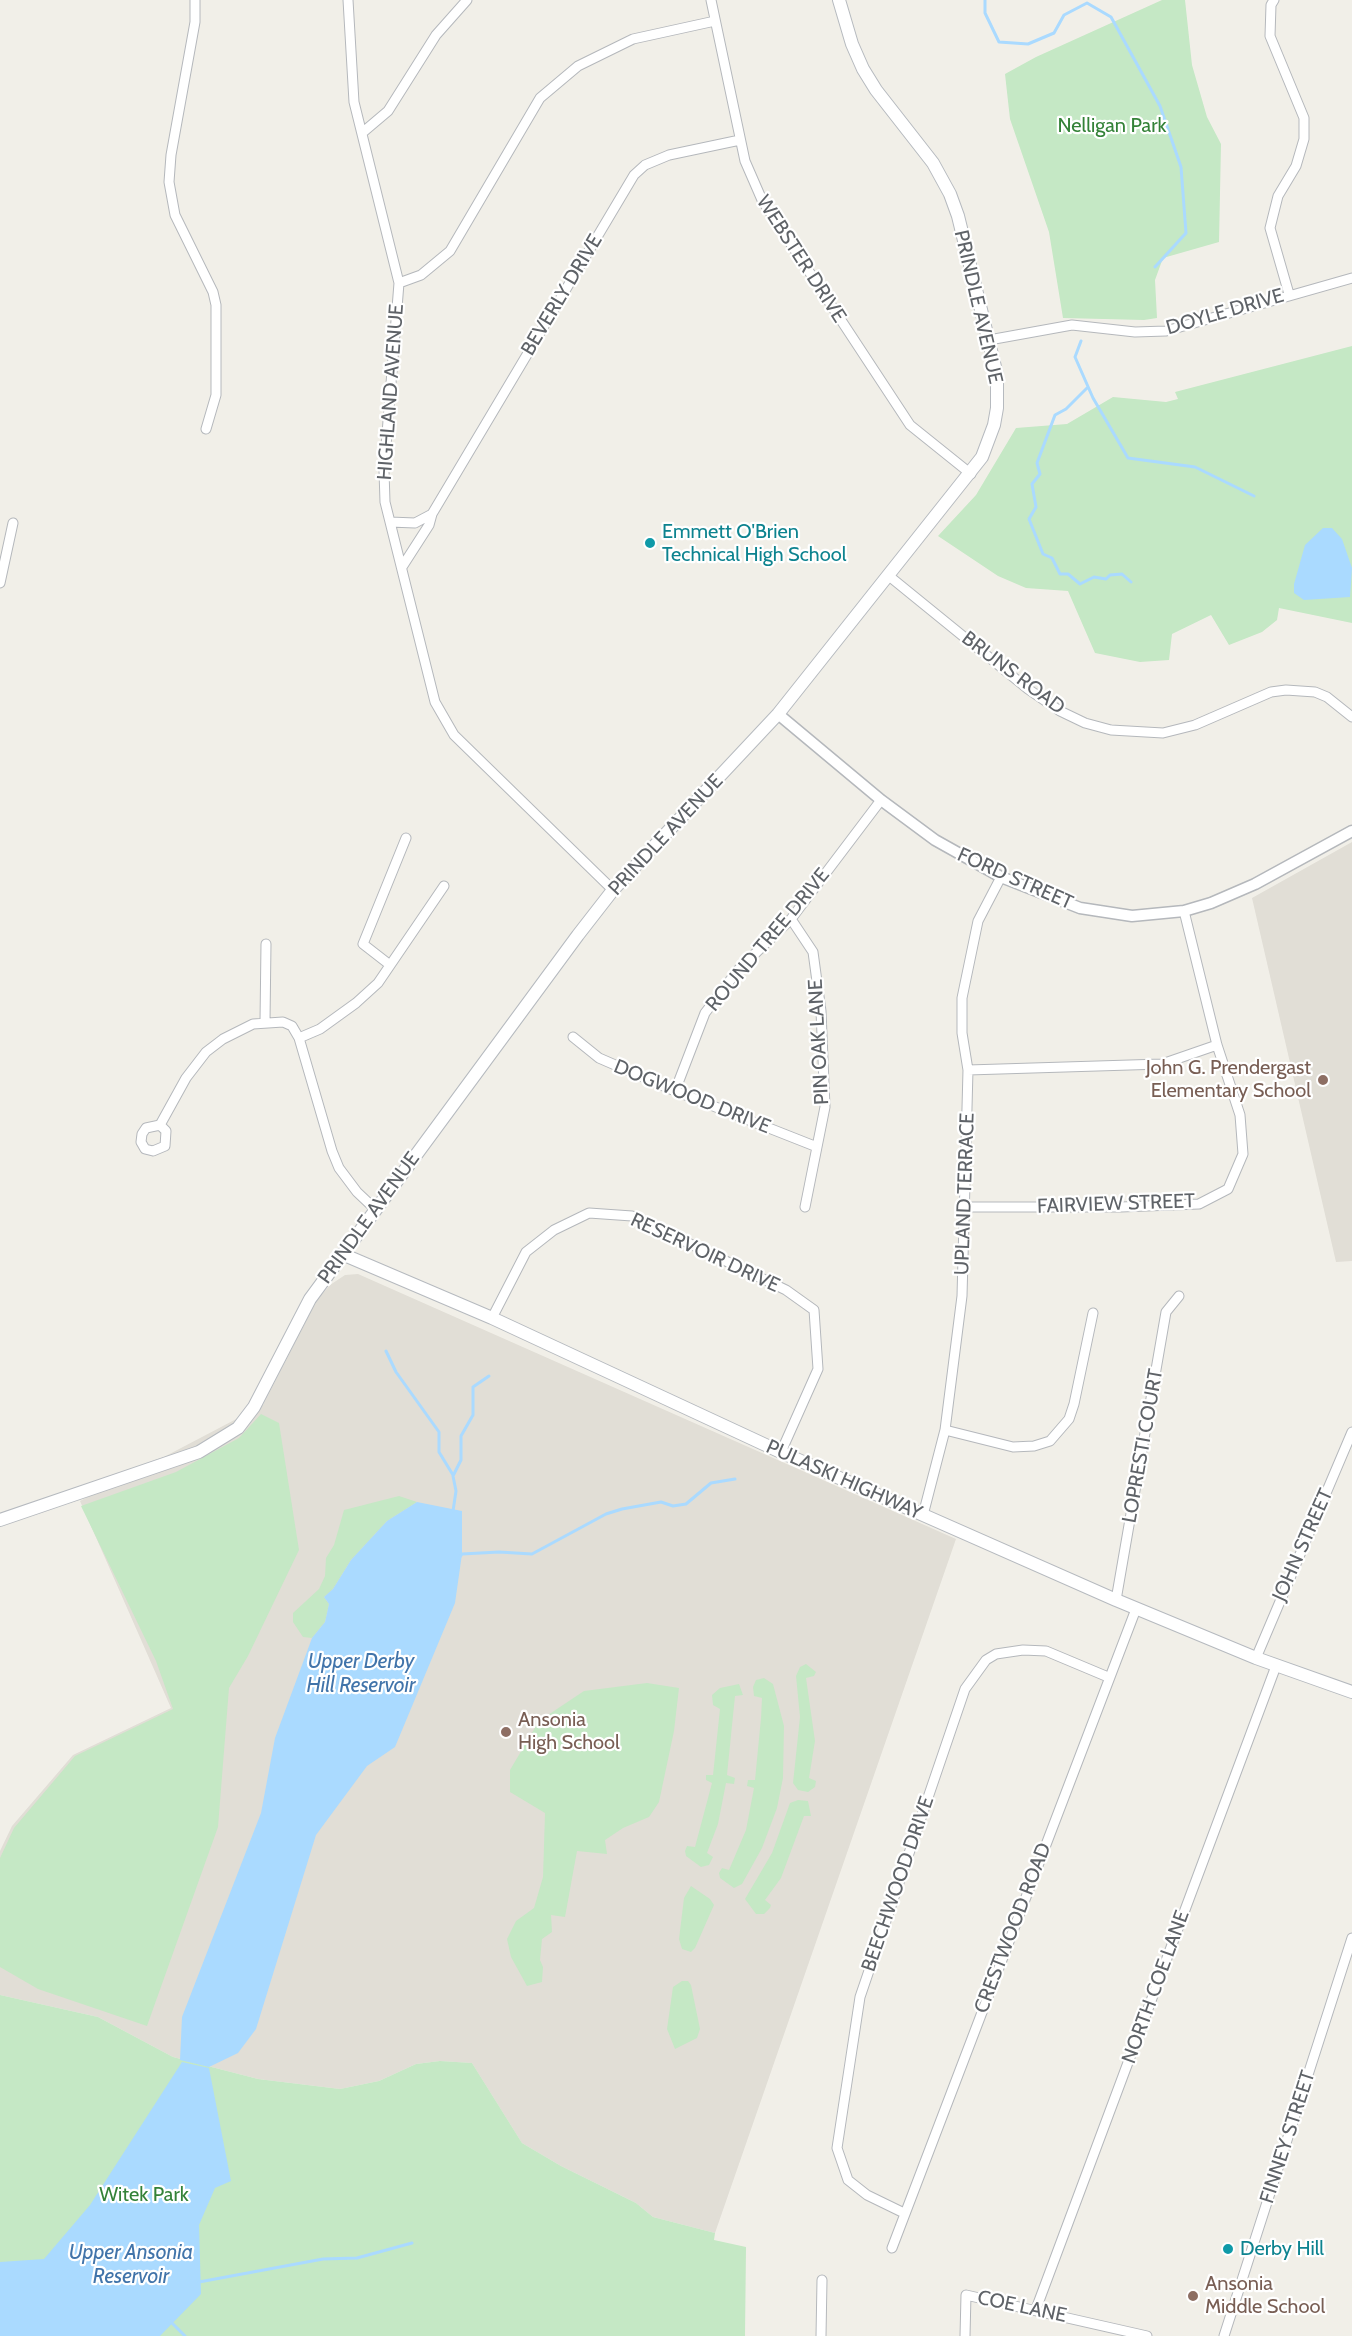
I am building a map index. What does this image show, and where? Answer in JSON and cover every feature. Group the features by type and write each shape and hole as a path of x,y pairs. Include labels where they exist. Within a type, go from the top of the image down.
{"main road":[{"name":"PRINDLE AVENUE","path":"0,1520 199,1452 231,1434 254,1407 310,1299 613,890 778,714 971,474 990,439 997,408 997,375 950,194 933,162 876,90 863,69 852,44 839,0"},
{"name":"PULASKI HIGHWAY","path":"342,1254 492,1318 781,1452 1116,1600 1276,1666 1352,1692"}],"street":[{"path":"195,0 195,22 171,155 169,182 176,215 213,292 216,305 216,394 206,429"},
{"name":"HIGHLAND AVENUE","path":"348,0 351,82 399,283 384,471 386,502 435,702 446,725 613,890"},
{"path":"362,133 388,111 436,35 467,0"},
{"name":"WEBSTER DRIVE","path":"711,0 740,140 751,179 762,200 895,405 923,438 971,474"},
{"path":"1274,0 1271,5 1270,36 1304,118 1304,140 1296,166 1278,196 1270,228 1289,294"},
{"path":"399,283 422,275 450,251 540,98 578,66 633,39 714,21"},
{"name":"BEVERLY DRIVE","path":"402,567 429,525 432,514 633,175 645,165 669,155 740,140"},
{"name":"DOYLE DRIVE","path":"989,340 1072,325 1135,332 1166,331 1289,294 1352,278"},
{"path":"390,522 415,523 432,514"},
{"path":"0,583 13,523"},
{"name":"BRUNS ROAD","path":"889,576 1028,689 1060,711 1085,723 1120,732 1163,733 1195,725 1271,692 1292,690 1315,692 1327,697 1352,717"},
{"name":"FORD STREET","path":"778,714 881,800 935,840 1001,876 1060,902 1098,912 1132,916 1184,911 1211,903 1255,884 1352,831"},
{"name":"ROUND TREE DRIVE","path":"675,1091 705,1013 738,970 791,919 881,800"},
{"path":"390,965 363,944 406,838"},
{"name":"UPLAND TERRACE","path":"923,1515 945,1430 962,1296 968,1070 962,1033 962,998 978,921 1001,876"},
{"path":"299,1038 320,1029 356,1003 378,983 444,886"},
{"name":"FAIRVIEW STREET","path":"964,1208 1121,1208 1199,1204 1228,1189 1243,1154 1240,1115 1217,1045 1184,911"},
{"name":"PIN OAK LANE","path":"791,919 813,952 821,1011 825,1107 805,1207"},
{"path":"265,1021 266,944"},
{"path":"160,1125 186,1078 206,1052 238,1031 265,1021 283,1022 292,1026 299,1038 332,1151 348,1181 375,1209"},
{"name":"DOGWOOD DRIVE","path":"573,1037 599,1058 675,1091 817,1147"},
{"path":"968,1070 1162,1064 1217,1045"},
{"name":"RESERVOIR DRIVE","path":"492,1318 525,1252 554,1230 589,1213 632,1216 786,1290 814,1310 818,1369 781,1452"},
{"name":"LOPRESTI COURT","path":"1116,1600 1166,1312 1179,1296"},
{"path":"945,1430 1013,1447 1034,1446 1050,1441 1069,1419 1094,1312"},
{"name":"JOHN STREET","path":"1256,1658 1352,1432"},
{"name":"CRESTWOOD ROAD","path":"892,2247 1136,1608"},
{"name":"BEECHWOOD DRIVE","path":"904,2213 867,2195 848,2180 837,2148 860,1997 965,1689 986,1660 996,1654 1023,1650 1046,1651 1108,1677"},
{"name":"NORTH COE LANE","path":"1036,2309 1276,1666"},
{"name":"FINNEY STREET","path":"1224,2336 1352,1938"},
{"path":"821,2336 822,2280"},
{"name":"COE LANE","path":"965,2336 966,2295 1036,2309 1108,2331 1147,2336"}],"shaded area":[{"name":"John G. Prendergast Elementary School","path":"1352,842 1352,1261 1336,1262 1252,898"},
{"name":"Ansonia High School","path":"358,1274 956,1539 715,2233 653,2217 636,2203 561,2166 522,2143 472,2063 440,2061 416,2064 379,2081 340,2089 258,2079 173,2057 98,2017 0,1995 0,1851 12,1826 73,1755 171,1708 80,1501 263,1405 317,1300 330,1285 345,1275"}],"green space":[{"name":"Nelligan Park","path":"1162,0 1185,0 1192,65 1207,117 1221,144 1219,242 1163,258 1155,280 1157,318 1144,320 1063,318 1049,232 1010,119 1005,74 1036,57"},
{"path":"1352,346 1352,623 1279,608 1277,620 1262,632 1229,645 1211,615 1172,634 1169,660 1140,662 1095,653 1068,591 1026,588 998,576 938,536 976,495 1016,428 1067,424 1113,397 1166,402 1178,399 1175,392"},
{"path":"261,1414 279,1423 299,1550 248,1656 229,1688 218,1827 147,2026 38,1989 0,1967 0,1858 14,1828 75,1756 173,1709 156,1661 81,1506 176,1472 239,1438"},
{"path":"399,1496 417,1502 387,1521 351,1560 333,1589 324,1597 329,1604 325,1622 312,1638 303,1637 293,1622 293,1613 319,1589 325,1576 326,1558 334,1545 344,1510"},
{"path":"806,1664 816,1672 814,1676 806,1678 815,1741 809,1778 816,1781 815,1787 808,1792 798,1790 793,1783 800,1717 796,1676 800,1667"},
{"path":"764,1678 773,1684 784,1726 783,1778 777,1808 762,1848 742,1884 734,1888 720,1878 719,1873 722,1868 729,1870 746,1830 754,1788 747,1786 748,1780 755,1780 762,1698 754,1696 753,1687 756,1680"},
{"path":"647,1683 679,1688 674,1731 659,1802 649,1817 623,1828 605,1840 607,1854 577,1851 565,1917 551,1915 552,1932 542,1939 540,1960 543,1967 542,1982 527,1986 511,1957 507,1939 516,1921 534,1908 543,1877 545,1813 510,1792 510,1770 539,1721 584,1691"},
{"path":"739,1684 743,1695 735,1696 727,1775 735,1778 734,1784 726,1783 718,1824 707,1853 713,1857 709,1865 701,1867 686,1856 685,1851 687,1846 695,1847 712,1783 706,1780 706,1775 713,1775 720,1709 713,1705 712,1695 720,1688"},
{"path":"798,1800 808,1801 811,1816 804,1816 781,1878 765,1900 771,1905 770,1908 764,1914 756,1914 745,1899 772,1853 790,1803"},
{"path":"691,1886 710,1899 714,1905 695,1948 691,1952 682,1949 679,1939 684,1898"},
{"path":"682,1981 688,1981 691,1985 700,2029 697,2038 675,2049 667,2029 673,1987"},
{"name":"Witek Park","path":"0,1995 98,2017 173,2057 258,2079 340,2089 379,2081 416,2064 440,2061 472,2063 522,2143 561,2166 636,2203 653,2217 715,2233 714,2240 746,2247 745,2336 0,2336"}],"water":[{"path":"1323,528 1332,528 1342,539 1352,568 1350,597 1304,600 1294,593 1294,584 1305,545"},
{"name":"Upper Derby Hill Reservoir","path":"417,1502 462,1511 462,1554 455,1603 395,1747 367,1766 316,1835 256,2029 238,2053 209,2067 180,2060 182,2017 261,1813 275,1738 312,1638 325,1622 329,1604 324,1597 333,1589 351,1560 387,1521"},
{"name":"Upper Ansonia Reservoir","path":"182,2062 209,2068 231,2181 215,2188 199,2225 201,2294 160,2336 0,2336 0,2262 44,2259 90,2205"}],"waterway":[{"path":"985,0 985,13 999,42 1028,44 1054,33 1064,15 1087,3 1111,17 1160,106 1181,167 1186,233 1155,267"},
{"path":"1081,341 1075,357 1093,398 1128,458 1195,467 1254,496"},
{"path":"1088,387 1066,409 1055,415 1037,463 1040,474 1032,484 1036,507 1029,519 1043,554 1052,558 1060,574 1068,574 1080,584 1094,577 1106,579 1110,575 1122,574 1131,582"},
{"path":"386,1351 396,1372 439,1432 439,1452 453,1475"},
{"path":"453,1511 456,1491 453,1476 461,1460 461,1436 473,1415 473,1387 489,1376"},
{"path":"460,1557 462,1554 499,1552 532,1554 606,1514 661,1502 673,1506 686,1504 711,1483 735,1479"},
{"path":"199,2282 323,2259 357,2258 412,2243"},
{"path":"170,2321 185,2336"}],"place":[{"name":"Emmett O'Brien Technical High School","path":"650,543"},
{"name":"John G. Prendergast Elementary School","path":"1323,1080"},
{"name":"Ansonia High School","path":"506,1732"},
{"name":"Derby Hill","path":"1228,2249"},
{"name":"Ansonia Middle School","path":"1193,2296"}]}
